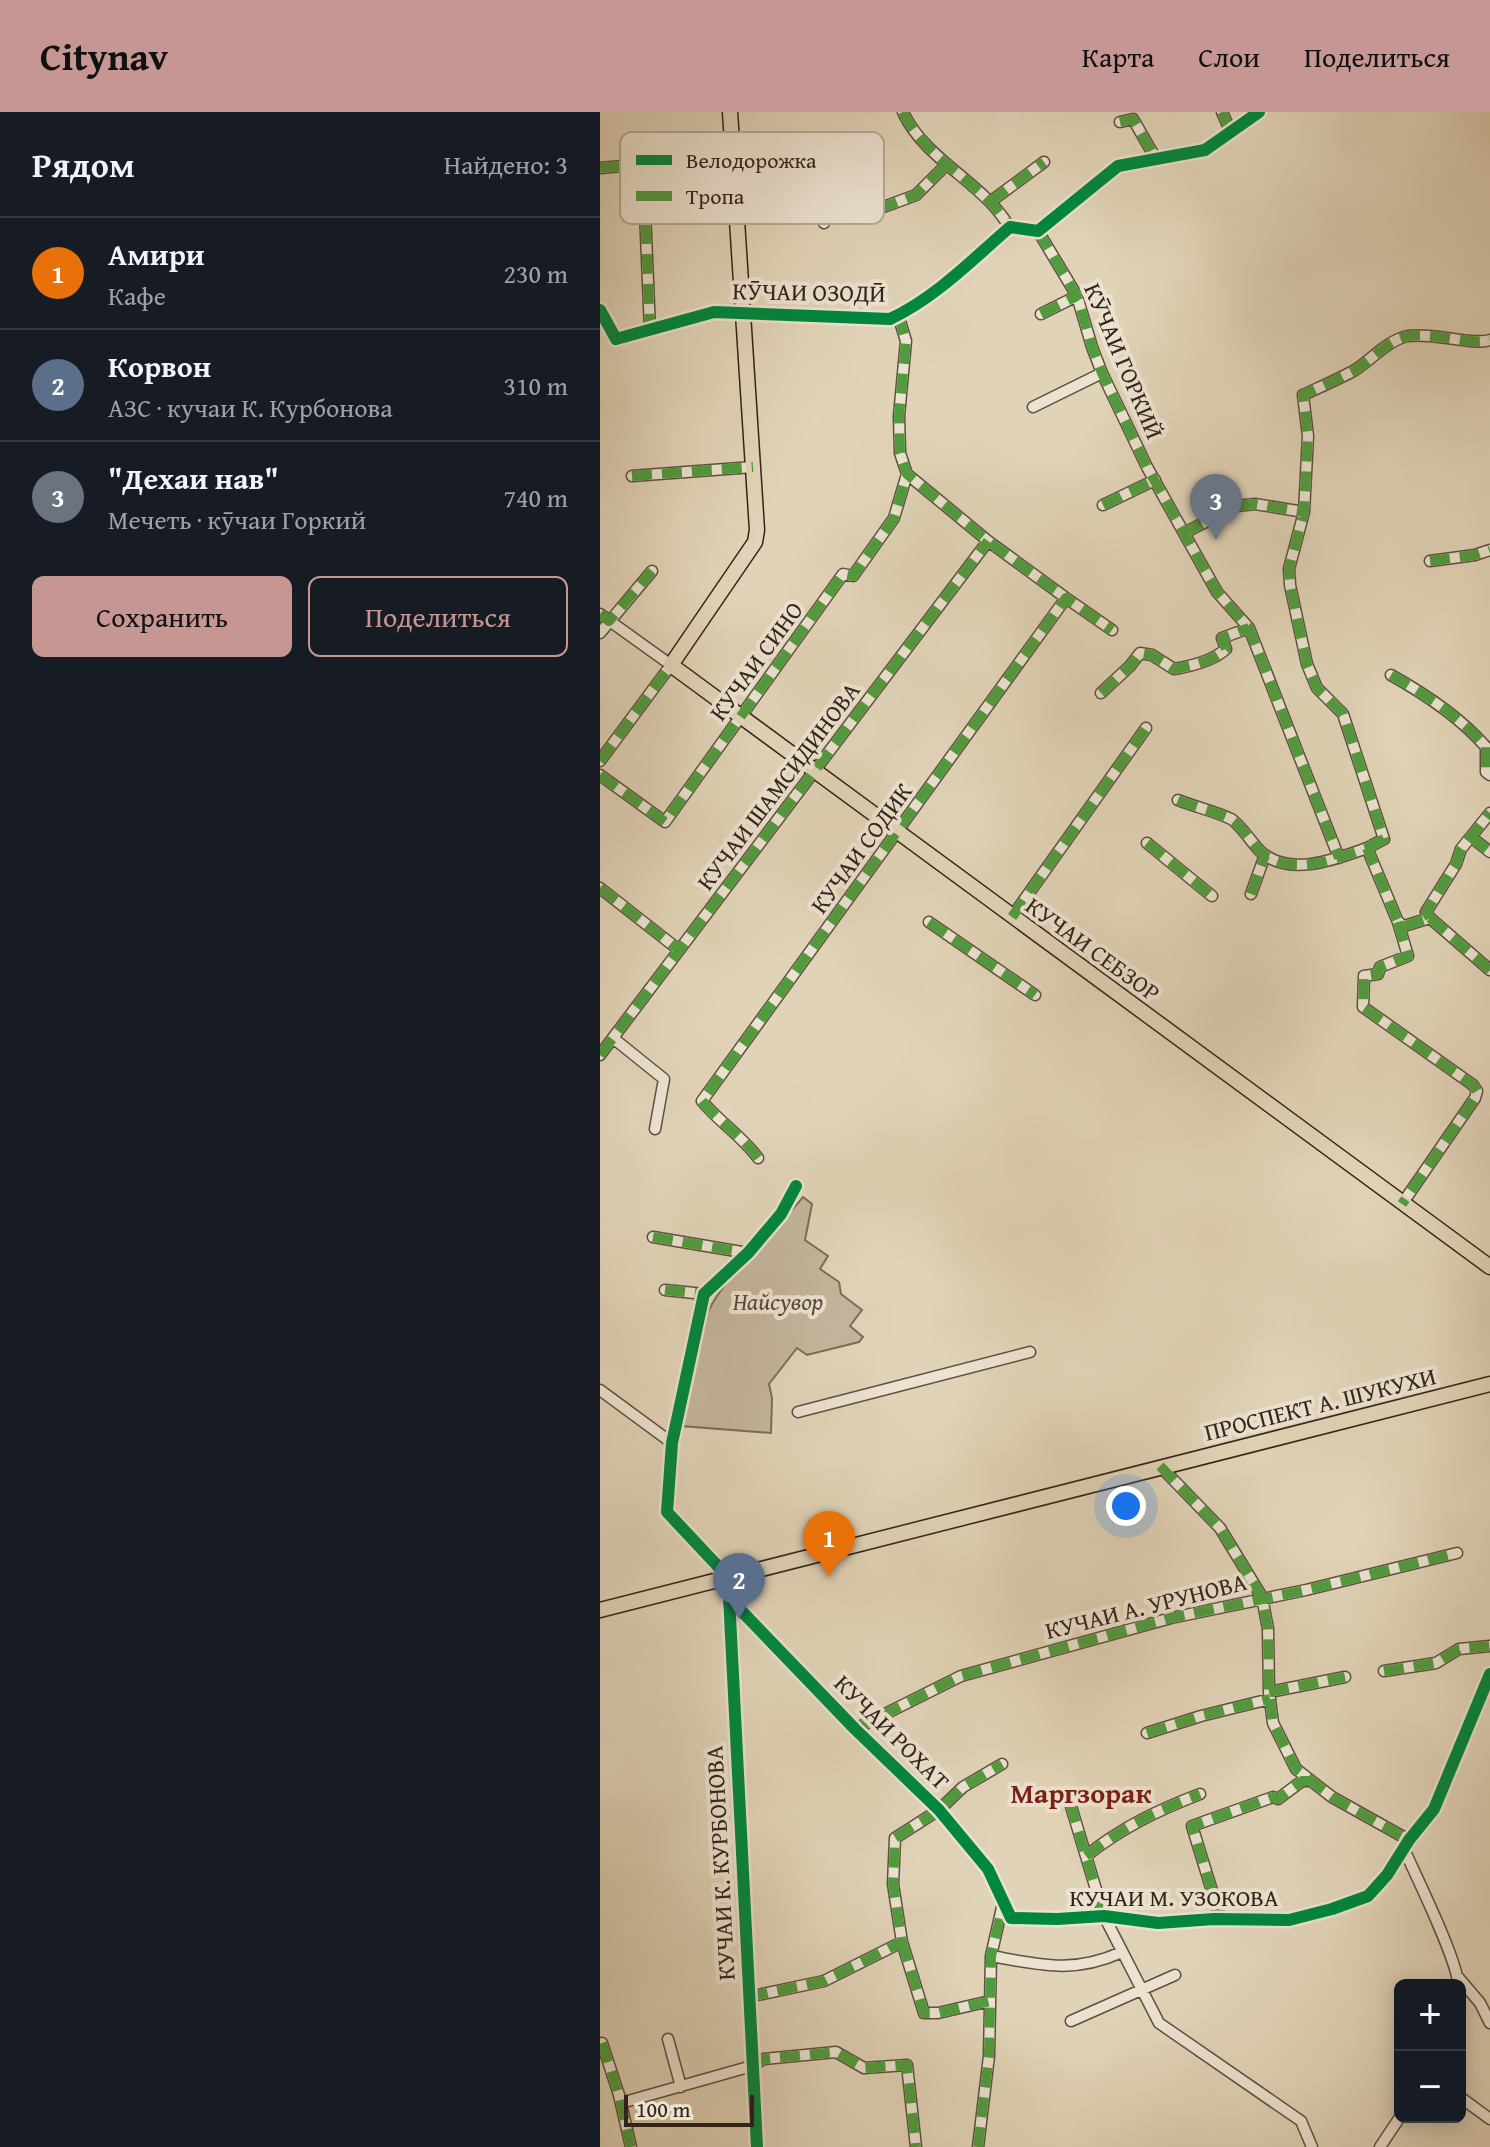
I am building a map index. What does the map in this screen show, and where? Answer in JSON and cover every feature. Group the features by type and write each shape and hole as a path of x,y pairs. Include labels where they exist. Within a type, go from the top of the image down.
{"main road":[{"path":"730,112 731,132"},
{"path":"671,665 755,542 757,530 737,224"},
{"name":"КУЧАИ СЕБЗОР","path":"671,665 1490,1267"},
{"name":"ПРОСПЕКТ А. ШУКУХИ","path":"600,1610 1490,1384"}],"street":[{"path":"903,112 910,127 990,202 1010,227 1038,231 1118,166 1205,150 1259,112"},
{"path":"1222,112 1230,130"},
{"path":"1120,122 1133,119 1156,159"},
{"path":"990,202 1044,162"},
{"path":"884,207 916,195 947,164"},
{"path":"600,168 620,166"},
{"path":"646,224 650,330"},
{"name":"КӮЧАИ ОЗОДӢ","path":"600,310 616,339 714,312 890,319 910,309 951,279 1010,227"},
{"name":"КӮЧАИ ГОРКИЙ","path":"1038,231 1077,296 1102,373 1155,480 1217,592 1249,628 1339,858"},
{"path":"1041,314 1077,296"},
{"path":"898,315 906,341 899,416 900,453 907,474 988,541 1112,630"},
{"path":"1178,800 1234,820 1265,855 1290,864 1317,864 1367,848 1384,839 1343,714 1317,688 1307,664 1290,585 1289,569 1304,512 1308,436 1303,395 1354,370 1396,341 1407,337 1449,336 1483,343 1490,340"},
{"path":"1033,407 1102,373"},
{"path":"632,476 753,467"},
{"name":"КУЧАИ СИНО","path":"600,775 665,822 843,574 853,576 884,535 894,518 907,474"},
{"path":"1103,505 1155,480"},
{"path":"1184,533 1237,506 1255,504 1304,512"},
{"name":"КУЧАИ ШАМСИДИНОВА","path":"600,1055 988,541"},
{"path":"1430,561 1490,550"},
{"path":"600,633 605,617 652,571"},
{"name":"КУЧАИ СОДИК","path":"758,1158 746,1141 715,1117 702,1101 1066,598"},
{"path":"600,761 671,665 605,617"},
{"path":"1101,693 1140,653 1152,655 1174,669 1190,666 1219,655 1226,649 1222,638 1249,628"},
{"path":"1391,675 1417,689 1472,730 1486,747 1486,772 1490,775"},
{"path":"1012,917 1146,728"},
{"path":"1490,813 1461,849 1456,864 1426,912 1490,970"},
{"path":"1471,837 1490,852"},
{"path":"1147,843 1212,896"},
{"path":"1367,848 1398,922 1408,956 1380,967 1378,974 1364,976 1363,1007 1473,1085 1477,1091 1402,1204"},
{"path":"1251,894 1265,855"},
{"path":"600,888 679,950"},
{"path":"1398,922 1404,926 1430,918"},
{"path":"929,922 1035,995"},
{"path":"613,1038 664,1079 655,1129"},
{"path":"728,1577 667,1512 672,1443 704,1294 748,1253 781,1214 796,1186"},
{"path":"653,1237 748,1253"},
{"path":"665,1290 704,1294"},
{"path":"798,1412 1030,1352"},
{"path":"600,1390 672,1443"},
{"path":"1160,1466 1220,1528 1262,1597 1268,1629 1269,1696 1273,1723 1296,1769 1332,1797 1406,1844 1457,1979"},
{"name":"КУЧАИ А. УРУНОВА","path":"855,1729 961,1676 1171,1618 1306,1590 1457,1553"},
{"name":"КУЧАИ К. КУРБОНОВА","path":"728,1577 757,2147"},
{"name":"КУЧАИ РОХАТ","path":"729,1598 855,1729 939,1810 988,1869 1005,1906"},
{"path":"1384,1671 1436,1663 1459,1649 1490,1646"},
{"name":"КУЧАИ М. УЗОКОВА","path":"1005,1906 1011,1918 1104,1916 1158,1923 1289,1920 1368,1896 1387,1875 1406,1844 1434,1809 1490,1674"},
{"path":"1147,1733 1269,1696 1345,1677"},
{"path":"990,2001 938,2013 924,2013 902,1942 893,1884 895,1838 939,1810 963,1787 1002,1764"},
{"path":"1221,1920 1192,1826 1273,1797 1278,1799 1302,1781 1311,1781"},
{"path":"1086,1856 1115,1833 1159,1810 1200,1794"},
{"path":"1070,1803 1104,1916 1159,2023 1301,2121 1312,2147"},
{"path":"978,2147 989,2056 991,1956 1005,1906"},
{"path":"748,1997 824,1981 902,1942"},
{"path":"991,1956 1056,1968 1098,1963 1122,1952"},
{"path":"1071,2021 1175,1975"},
{"path":"1466,1989 1480,2003 1490,2023"},
{"path":"668,2039 681,2087"},
{"path":"602,2043 631,2147"},
{"path":"621,2103 752,2066 764,2059 836,2052 864,2068 907,2065 916,2147"},
{"path":"1466,2101 1490,2119"},
{"path":"1380,2147 1396,2123"}],"green space":[{"name":"Найсувор","path":"803,1197 812,1204 805,1240 828,1256 820,1269 839,1282 841,1294 862,1310 850,1326 863,1337 859,1342 807,1355 797,1348 769,1384 772,1398 771,1433 681,1426 708,1312 738,1269"}],"marked path":[{"path":"903,112 920,138 980,192 1010,227"},
{"path":"1222,112 1230,130"},
{"path":"1120,122 1133,119 1156,159"},
{"path":"990,202 1044,162"},
{"path":"884,207 916,195 947,164"},
{"path":"600,168 620,166"},
{"path":"646,224 650,330"},
{"path":"1038,231 1077,296 1102,373 1147,467 1217,592 1249,628 1339,858"},
{"path":"1041,314 1077,296"},
{"path":"898,315 906,341 899,416 900,453 907,474 988,541 1066,598"},
{"path":"1367,848 1384,839 1343,714 1317,688 1307,664 1290,585 1289,569 1304,512 1308,436 1303,395 1355,370 1401,338 1418,335 1490,340"},
{"path":"632,476 753,467"},
{"path":"600,775 665,822 843,574 853,576 894,518 907,474"},
{"path":"1103,505 1155,480"},
{"path":"1184,533 1237,506 1255,504 1304,512"},
{"path":"600,1055 988,541"},
{"path":"1430,561 1490,550"},
{"path":"600,614 609,621 652,571"},
{"path":"758,1158 702,1101 1066,598 1112,630"},
{"path":"1101,693 1140,653 1152,655 1174,669 1188,666 1221,653 1226,649 1222,638 1249,628"},
{"path":"600,761 671,665"},
{"path":"1391,675 1442,707 1476,736 1486,747 1486,772 1490,775"},
{"path":"1012,917 1146,728"},
{"path":"1178,800 1231,819 1260,851 1285,863 1313,864 1367,848 1398,922 1404,926 1430,918"},
{"path":"1430,918 1426,912 1456,864 1461,849 1490,813"},
{"path":"1471,837 1490,852"},
{"path":"1147,843 1212,896"},
{"path":"1251,894 1265,855"},
{"path":"600,888 679,950"},
{"path":"1430,918 1490,970"},
{"path":"929,922 1035,995"},
{"path":"1398,922 1408,956 1380,967 1378,974 1364,976 1363,1007 1473,1085 1477,1091 1402,1204"},
{"path":"653,1237 748,1253"},
{"path":"665,1290 704,1294"},
{"path":"1160,1466 1220,1528 1262,1597 1268,1629 1273,1723 1296,1769 1332,1797 1409,1840 1406,1845"},
{"path":"855,1729 961,1676 1171,1618 1306,1590 1457,1553"},
{"path":"1384,1671 1436,1663 1459,1649 1490,1646"},
{"path":"1269,1692 1345,1677"},
{"path":"1147,1733 1270,1699"},
{"path":"748,1997 824,1981 902,1942 893,1884 895,1838 939,1810 963,1787 1002,1764"},
{"path":"1221,1920 1192,1826 1273,1797 1278,1799 1302,1781 1311,1781"},
{"path":"1086,1856 1140,1820 1200,1794"},
{"path":"1070,1803 1104,1916"},
{"path":"978,2147 989,2056 991,1956 1003,1905"},
{"path":"902,1942 924,2013 938,2013 990,2001"},
{"path":"602,2043 619,2095 631,2147"},
{"path":"752,2066 764,2059 836,2052 864,2068 907,2065 916,2147"}],"cycle path":[{"path":"600,310 616,339 714,312 890,319 938,289 1010,227 1038,231 1118,166 1205,150 1259,112"},
{"path":"757,2147 728,1577 667,1512 672,1443 704,1294 748,1253 781,1214 796,1186"},
{"path":"729,1598 855,1729 939,1810 988,1869 1011,1918 1104,1916 1158,1923 1214,1919 1289,1920 1368,1896 1387,1875 1434,1809 1490,1674"}],"place":[{"name":"\"Дехаи нав\"","path":"1216,540"},
{"name":"Амири","path":"829,1577"},
{"name":"Корвон","path":"739,1619"}],"district":[{"name":"Маргзорак","path":"1081,1792"}]}
